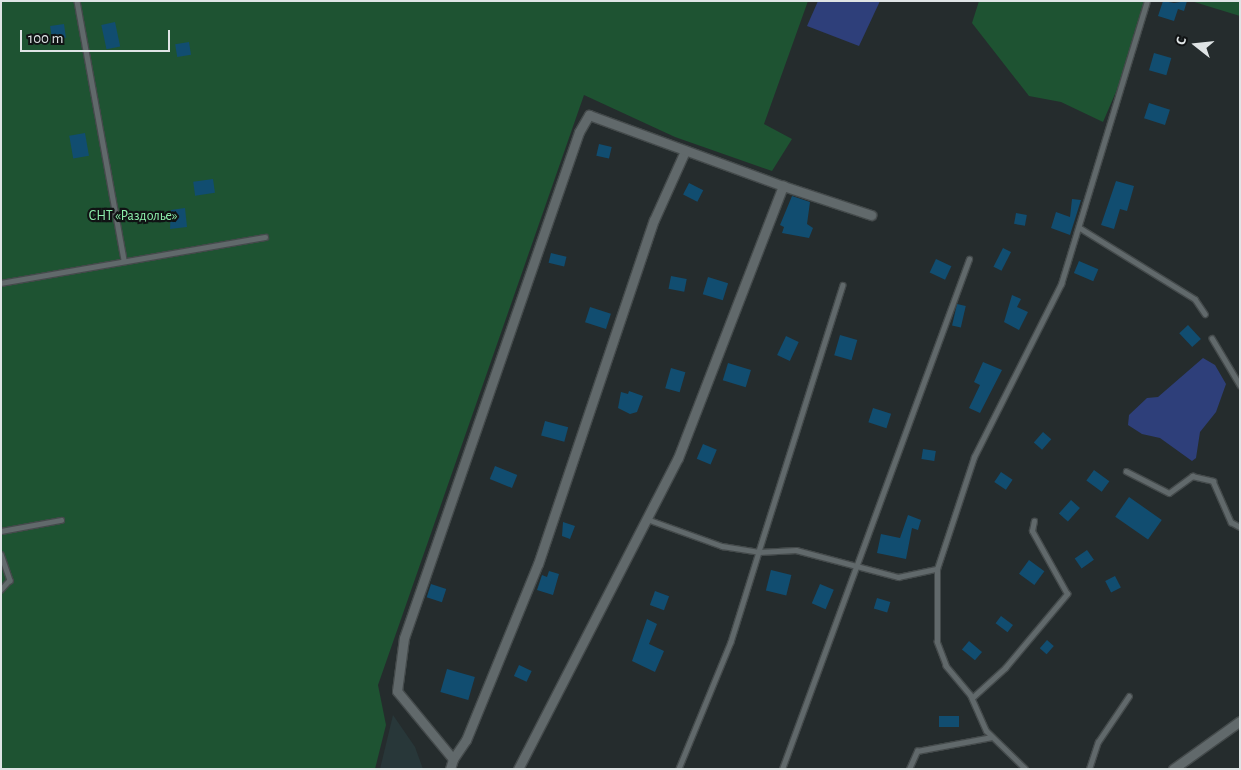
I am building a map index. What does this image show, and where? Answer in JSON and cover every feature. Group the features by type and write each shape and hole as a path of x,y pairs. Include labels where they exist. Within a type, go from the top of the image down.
{"street":[{"path":"454,758 396,691 404,638 579,132 589,115 782,186 871,215"},
{"path":"450,769 454,758 466,740 538,564 654,220 685,151"},
{"path":"518,769 678,458 782,186"},
{"path":"1173,769 1240,721"}],"lane":[{"path":"77,1 124,259"},
{"path":"1025,769 992,737 972,698 946,666 937,642 937,569 974,457 1061,284 1080,228 1147,1"},
{"path":"1080,228 1195,299 1205,314"},
{"path":"1,283 124,259 265,237"},
{"path":"782,769 857,569 969,259"},
{"path":"679,769 731,642 844,285"},
{"path":"1212,338 1240,385"},
{"path":"1126,471 1170,493 1192,476 1213,481 1231,522 1240,527"},
{"path":"647,519 722,546 759,552 796,550 857,569 898,577 937,569"},
{"path":"1,531 61,520"},
{"path":"972,698 1005,668 1067,594 1032,531 1034,521"},
{"path":"1,554 10,580 1,590"},
{"path":"1089,769 1098,742 1129,696"},
{"path":"909,769 917,751 992,737"}],"shaded area":[{"path":"393,715 415,747 423,769 380,769"}],"green space":[{"name":"СНТ «Раздолье»","path":"1,1 808,1 764,124 792,139 772,171 675,137 584,95 378,685 386,725 375,769 1,769"},
{"path":"979,1 1145,1 1140,36 1103,122 1061,102 1029,96 972,23"},
{"path":"1191,1 1240,1 1240,16"}],"water":[{"path":"818,1 880,1 859,46 807,26"},
{"path":"1203,358 1215,365 1226,384 1216,412 1200,432 1196,458 1192,461 1160,438 1142,434 1128,425 1129,415 1147,398 1158,397"}],"building":[{"path":"1163,1 1174,3 1187,1 1184,11 1178,9 1174,21 1158,16"},
{"path":"115,22 120,46 107,49 101,25"},
{"path":"64,24 66,38 52,40 50,26"},
{"path":"189,42 191,55 177,57 175,44"},
{"path":"1154,53 1171,58 1166,75 1149,70"},
{"path":"1149,103 1170,110 1165,125 1144,118"},
{"path":"85,133 89,156 73,158 69,136"},
{"path":"599,144 612,147 609,159 596,156"},
{"path":"213,179 215,193 195,196 193,182"},
{"path":"1116,181 1134,186 1127,211 1120,209 1114,229 1101,225"},
{"path":"689,183 703,190 697,202 683,195"},
{"path":"792,196 810,202 807,224 813,228 809,238 782,233 784,227 780,225"},
{"path":"1072,199 1081,200 1070,235 1051,228 1056,212 1070,217"},
{"path":"185,208 187,227 170,229 171,210"},
{"path":"1016,213 1027,215 1025,226 1014,224"},
{"path":"1003,248 1011,252 1001,271 993,267"},
{"path":"551,253 567,257 564,267 549,263"},
{"path":"936,259 951,266 945,280 930,273"},
{"path":"1079,261 1098,269 1093,281 1074,273"},
{"path":"671,276 687,279 684,292 669,289"},
{"path":"708,277 728,283 723,300 703,294"},
{"path":"1012,295 1021,299 1017,307 1028,312 1019,330 1004,322"},
{"path":"957,304 966,306 961,327 952,325"},
{"path":"590,307 611,314 606,329 585,322"},
{"path":"1188,325 1201,339 1192,347 1179,333"},
{"path":"840,335 857,340 852,360 834,355"},
{"path":"786,336 799,342 790,361 777,355"},
{"path":"983,362 1002,370 980,413 969,408 980,385 974,382"},
{"path":"728,363 751,370 746,387 723,380"},
{"path":"671,368 685,372 680,392 665,388"},
{"path":"629,391 643,396 637,412 630,414 618,408 621,392 628,394"},
{"path":"873,408 891,414 886,428 868,422"},
{"path":"545,421 568,427 564,442 541,435"},
{"path":"1043,432 1051,439 1042,450 1034,443"},
{"path":"703,444 717,450 711,465 697,459"},
{"path":"923,449 936,451 934,461 921,459"},
{"path":"495,466 517,475 512,488 490,479"},
{"path":"1094,470 1109,481 1102,492 1086,481"},
{"path":"1001,472 1013,480 1006,490 994,482"},
{"path":"1129,497 1162,520 1148,540 1115,517"},
{"path":"1071,500 1080,508 1068,521 1059,513"},
{"path":"908,515 921,520 918,530 912,528 906,559 877,553 881,534 900,538"},
{"path":"563,522 575,526 570,539 562,536"},
{"path":"1087,550 1094,560 1082,568 1075,559"},
{"path":"1029,560 1044,571 1034,585 1019,574"},
{"path":"771,570 791,575 786,595 766,590"},
{"path":"549,571 559,574 553,595 537,590 542,575 547,577"},
{"path":"1115,576 1121,588 1111,593 1105,581"},
{"path":"431,584 446,589 442,602 427,597"},
{"path":"820,584 834,590 826,609 812,603"},
{"path":"655,591 669,596 664,610 650,605"},
{"path":"877,598 890,602 887,613 874,609"},
{"path":"1001,616 1013,625 1008,632 996,623"},
{"path":"647,619 657,624 649,644 664,651 655,672 632,661"},
{"path":"1047,640 1054,646 1047,654 1040,648"},
{"path":"969,641 982,652 975,660 962,649"},
{"path":"519,665 532,671 527,682 514,676"},
{"path":"447,669 475,677 468,700 440,692"},
{"path":"939,716 959,716 959,727 939,727"}]}
